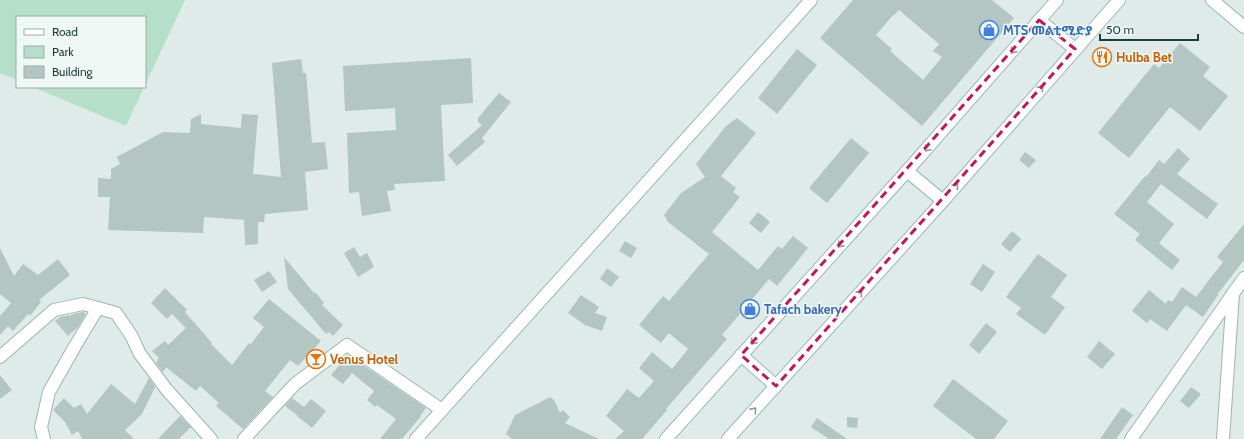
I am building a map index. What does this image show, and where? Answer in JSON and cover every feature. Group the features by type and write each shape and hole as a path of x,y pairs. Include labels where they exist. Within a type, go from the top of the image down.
{"street":[{"path":"416,439 811,0"},
{"path":"666,439 907,172 1057,0"},
{"path":"728,439 943,201 1118,0"},
{"path":"1212,0 1244,27"},
{"path":"1040,20 1075,49"},
{"path":"907,172 943,201"},
{"path":"1131,439 1244,278"},
{"path":"1223,439 1233,293"},
{"path":"0,357 54,310 83,304 116,313 131,335 140,354 167,390 211,439"},
{"path":"44,439 41,427 49,392 98,308"},
{"path":"244,439 295,384 347,345 442,410"},
{"path":"741,355 776,386"}],"highlighted area":[{"path":"1039,20 1075,49 776,386 741,355"}],"green space":[{"path":"0,0 185,0 146,83 146,16 16,16 16,80 0,73"},
{"path":"35,88 144,88 126,126"}],"building":[{"path":"853,0 992,0 1014,18 922,126 820,38","holes":["899,10 939,44 933,51 942,57 923,80 890,51 892,49 876,35"]},
{"path":"1180,43 1210,67 1203,76 1228,96 1200,131 1170,107 1129,158 1098,133 1154,64 1159,68"},
{"path":"797,49 817,65 777,114 758,98"},
{"path":"471,58 473,103 441,105 445,181 394,184 395,190 387,191 391,211 362,216 359,192 349,193 347,133 396,130 395,108 345,111 343,66"},
{"path":"301,59 303,73 306,73 312,143 325,142 328,169 305,172 308,210 265,214 264,222 258,222 258,244 245,245 244,220 204,217 203,233 108,230 110,197 98,197 98,178 111,179 111,169 120,164 117,157 163,132 190,133 191,119 201,114 201,124 241,128 242,114 258,115 253,174 281,177 272,63"},
{"path":"499,93 511,102 482,138 485,142 457,166 448,155 482,125 478,122 478,118"},
{"path":"737,118 756,133 721,176 736,188 733,192 740,197 712,232 758,270 778,246 782,249 793,236 808,248 777,286 769,279 722,335 727,339 642,439 615,439 624,431 606,416 627,389 639,398 654,381 639,368 652,352 672,369 688,349 669,333 661,343 639,325 663,296 669,301 709,254 668,222 664,215 681,193 705,177 696,164 726,126"},
{"path":"851,138 869,153 827,203 809,188"},
{"path":"1178,148 1190,159 1177,174 1218,204 1207,219 1161,184 1147,202 1174,224 1159,243 1180,260 1172,270 1135,240 1140,234 1114,214 1159,160 1164,164"},
{"path":"1025,152 1036,160 1029,168 1019,160"},
{"path":"758,212 770,222 761,233 749,223"},
{"path":"1244,224 1244,260 1217,295 1203,317 1186,305 1167,331 1150,319 1147,323 1132,311 1149,290 1166,304 1168,300 1172,302 1182,287 1196,297 1223,262 1217,257"},
{"path":"1012,231 1021,239 1010,252 1001,244"},
{"path":"625,241 637,248 631,258 619,251"},
{"path":"354,247 360,257 367,253 374,267 358,277 344,253"},
{"path":"0,248 14,276 23,264 38,275 58,259 70,275 39,300 41,302 30,316 28,314 13,331 8,326 0,335 0,316 11,303 0,294"},
{"path":"1038,254 1067,275 1051,297 1065,307 1045,335 1016,314 1021,308 1006,297"},
{"path":"284,257 324,303 322,305 343,325 333,336 329,332 326,334 288,289"},
{"path":"983,264 995,272 982,292 970,284"},
{"path":"607,268 619,277 611,287 600,279"},
{"path":"269,271 277,282 262,292 254,280"},
{"path":"165,288 187,310 185,312 212,343 211,344 232,365 264,327 253,318 269,299 321,341 298,366 290,360 265,391 273,397 243,429 216,406 219,403 200,386 196,391 166,367 163,372 156,363 159,358 152,351 165,341 168,345 186,328 172,314 167,319 151,303"},
{"path":"581,295 599,307 595,313 607,317 602,331 585,325 568,313"},
{"path":"83,312 86,314 78,327 68,336 55,321 60,317"},
{"path":"986,323 997,332 979,354 969,345"},
{"path":"1099,341 1115,354 1102,369 1087,357"},
{"path":"348,355 426,408 402,439 380,439 396,419 377,405 375,407 367,400 374,391 352,373 343,384 331,375"},
{"path":"0,375 12,390 0,399"},
{"path":"149,378 155,387 142,414 125,430 134,439 82,439 78,431 72,435 65,422 53,410 64,398 74,408 81,404 87,414 111,384 135,404"},
{"path":"953,379 1008,421 994,439 976,439 933,406"},
{"path":"1191,387 1201,394 1189,408 1180,401"},
{"path":"550,397 554,400 560,413 563,410 570,417 565,423 599,439 512,439 506,434 515,415"},
{"path":"292,398 304,407 311,399 326,411 312,428 285,406"},
{"path":"1122,407 1133,415 1116,439 1100,439"},
{"path":"180,416 191,427 179,439 158,439"},
{"path":"847,417 858,418 857,428 847,427"},
{"path":"817,418 847,439 829,439 811,427"}],"place":[{"name":"MTS መልቲሚድያ","path":"989,30"},
{"name":"Hulba Bet","path":"1102,57"},
{"name":"Tafach bakery","path":"750,309"},
{"name":"Venus Hotel","path":"316,359"}]}
